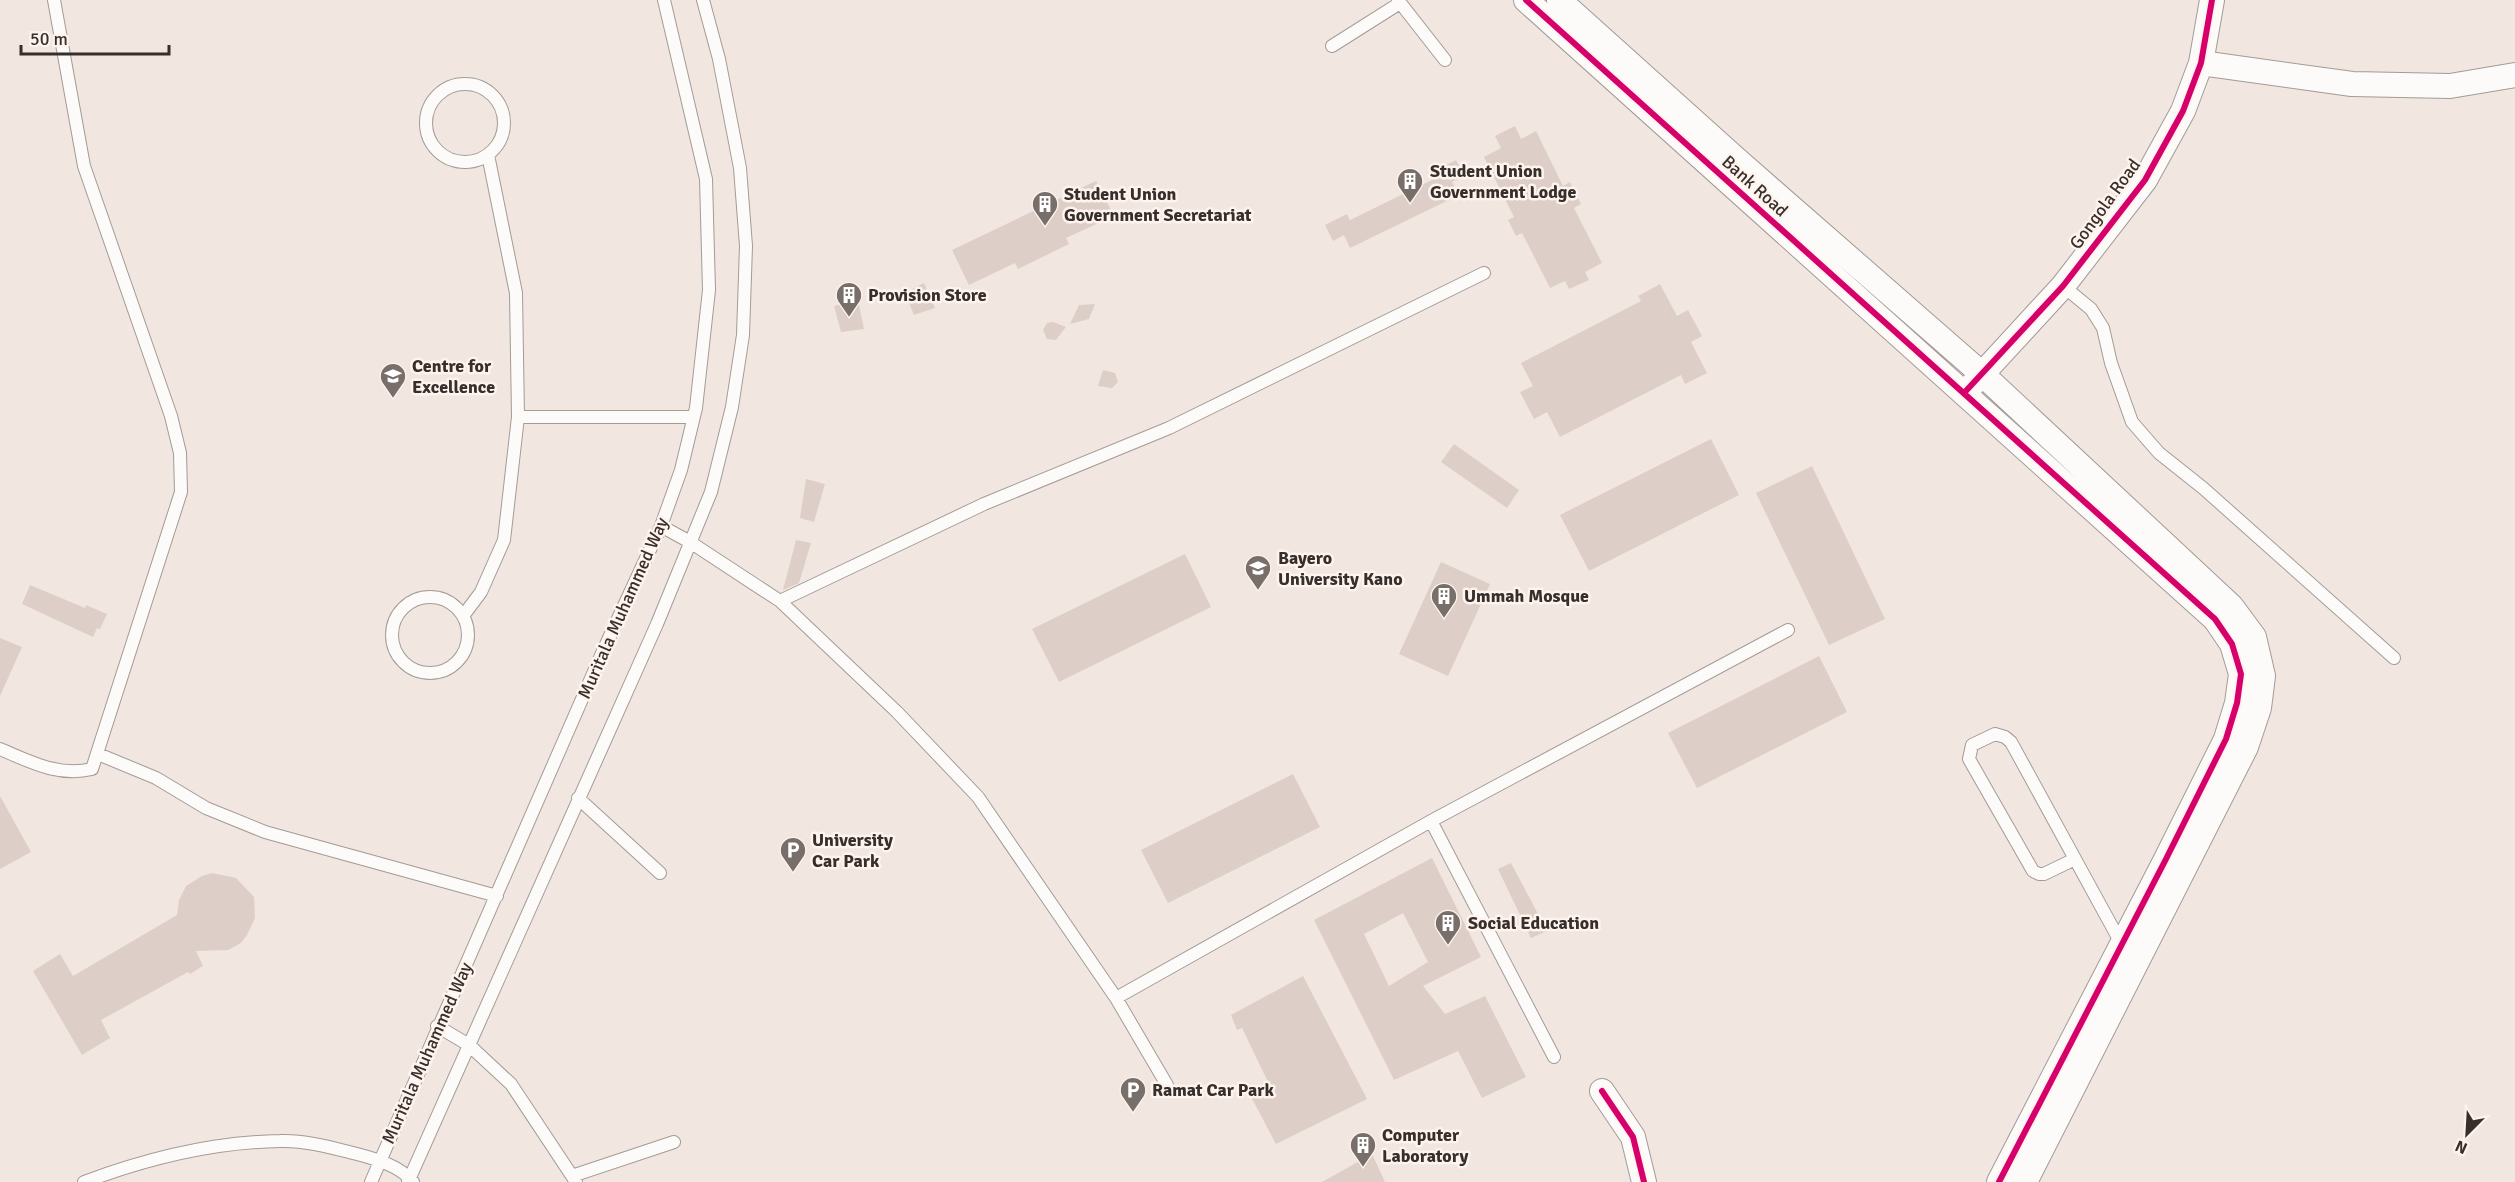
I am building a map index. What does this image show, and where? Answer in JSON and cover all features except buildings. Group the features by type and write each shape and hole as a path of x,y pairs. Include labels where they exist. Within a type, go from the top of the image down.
{"street":[{"name":"Bank Road","path":"1526,0 2215,619 2232,644 2241,674 2237,703 2226,739 1999,1182"},
{"path":"1559,0 1982,374 2231,606 2254,637 2263,676 2259,708 2246,747 2025,1182"},
{"name":"Gongola Road","path":"1964,393 2062,286 2145,180 2183,111 2201,63 2212,0"},
{"path":"2201,63 2352,84 2450,86 2515,75"},
{"path":"1602,1091 1633,1137 1644,1182"}],"lane":[{"path":"0,749 58,771 76,772 92,769 181,492 180,453 171,416 84,166 54,0"},
{"name":"Muritala Muhammed Way","path":"370,1182 598,662 661,526 681,470 694,417 709,290 706,179 664,0"},
{"path":"84,1182 130,1164 193,1148 282,1141 336,1149 380,1160 410,1181 657,624 711,492 732,407 743,335 746,246 740,168 719,59 704,0"},
{"path":"1332,46 1399,2 1445,60"},
{"path":"465,84 477,86 497,100 503,111 505,123 503,136 488,155 477,161 465,163 453,161 433,146 428,135 426,117 433,100 442,91 465,84"},
{"path":"463,616 481,592 504,540 518,417 516,293 488,155"},
{"path":"780,601 984,504 1169,428 1484,273"},
{"path":"2062,286 2091,309 2103,328 2111,363 2132,422 2159,453 2204,488 2394,658"},
{"path":"518,417 694,417"},
{"path":"661,526 690,542 780,601 897,712 978,798 1116,998 1167,1085"},
{"path":"434,597 446,600 463,616 468,628 468,640 465,651 449,669 425,674 404,664 396,654 391,631 401,609 410,602 434,597"},
{"path":"1116,998 1431,821 1788,630"},
{"path":"2075,859 2044,874 2033,871 1969,759 1972,745 1995,734 2011,742 2121,943"},
{"path":"98,754 156,778 206,808 265,832 497,896"},
{"path":"578,798 660,873"},
{"path":"1431,821 1554,1057"},
{"path":"437,1026 469,1045 512,1084 574,1179 674,1142"}],"cycle path":[{"path":"1526,0 2215,619 2232,644 2241,674 2237,703 2226,739 1999,1182"},
{"path":"1964,393 2063,286 2145,180 2183,111 2201,63 2212,0"},
{"path":"1602,1091 1633,1137 1644,1182"}],"place":[{"name":"Student Union Government Lodge","path":"1410,204"},
{"name":"Student Union Government Secretariat","path":"1045,227"},
{"name":"Provision Store","path":"849,318"},
{"name":"Centre for Excellence","path":"393,399"},
{"name":"Bayero University Kano","path":"1258,591"},
{"name":"Ummah Mosque","path":"1444,619"},
{"name":"University Car Park","path":"793,873"},
{"name":"Social Education","path":"1448,946"},
{"name":"Ramat Car Park","path":"1133,1113"},
{"name":"Computer Laboratory","path":"1363,1168"}]}
